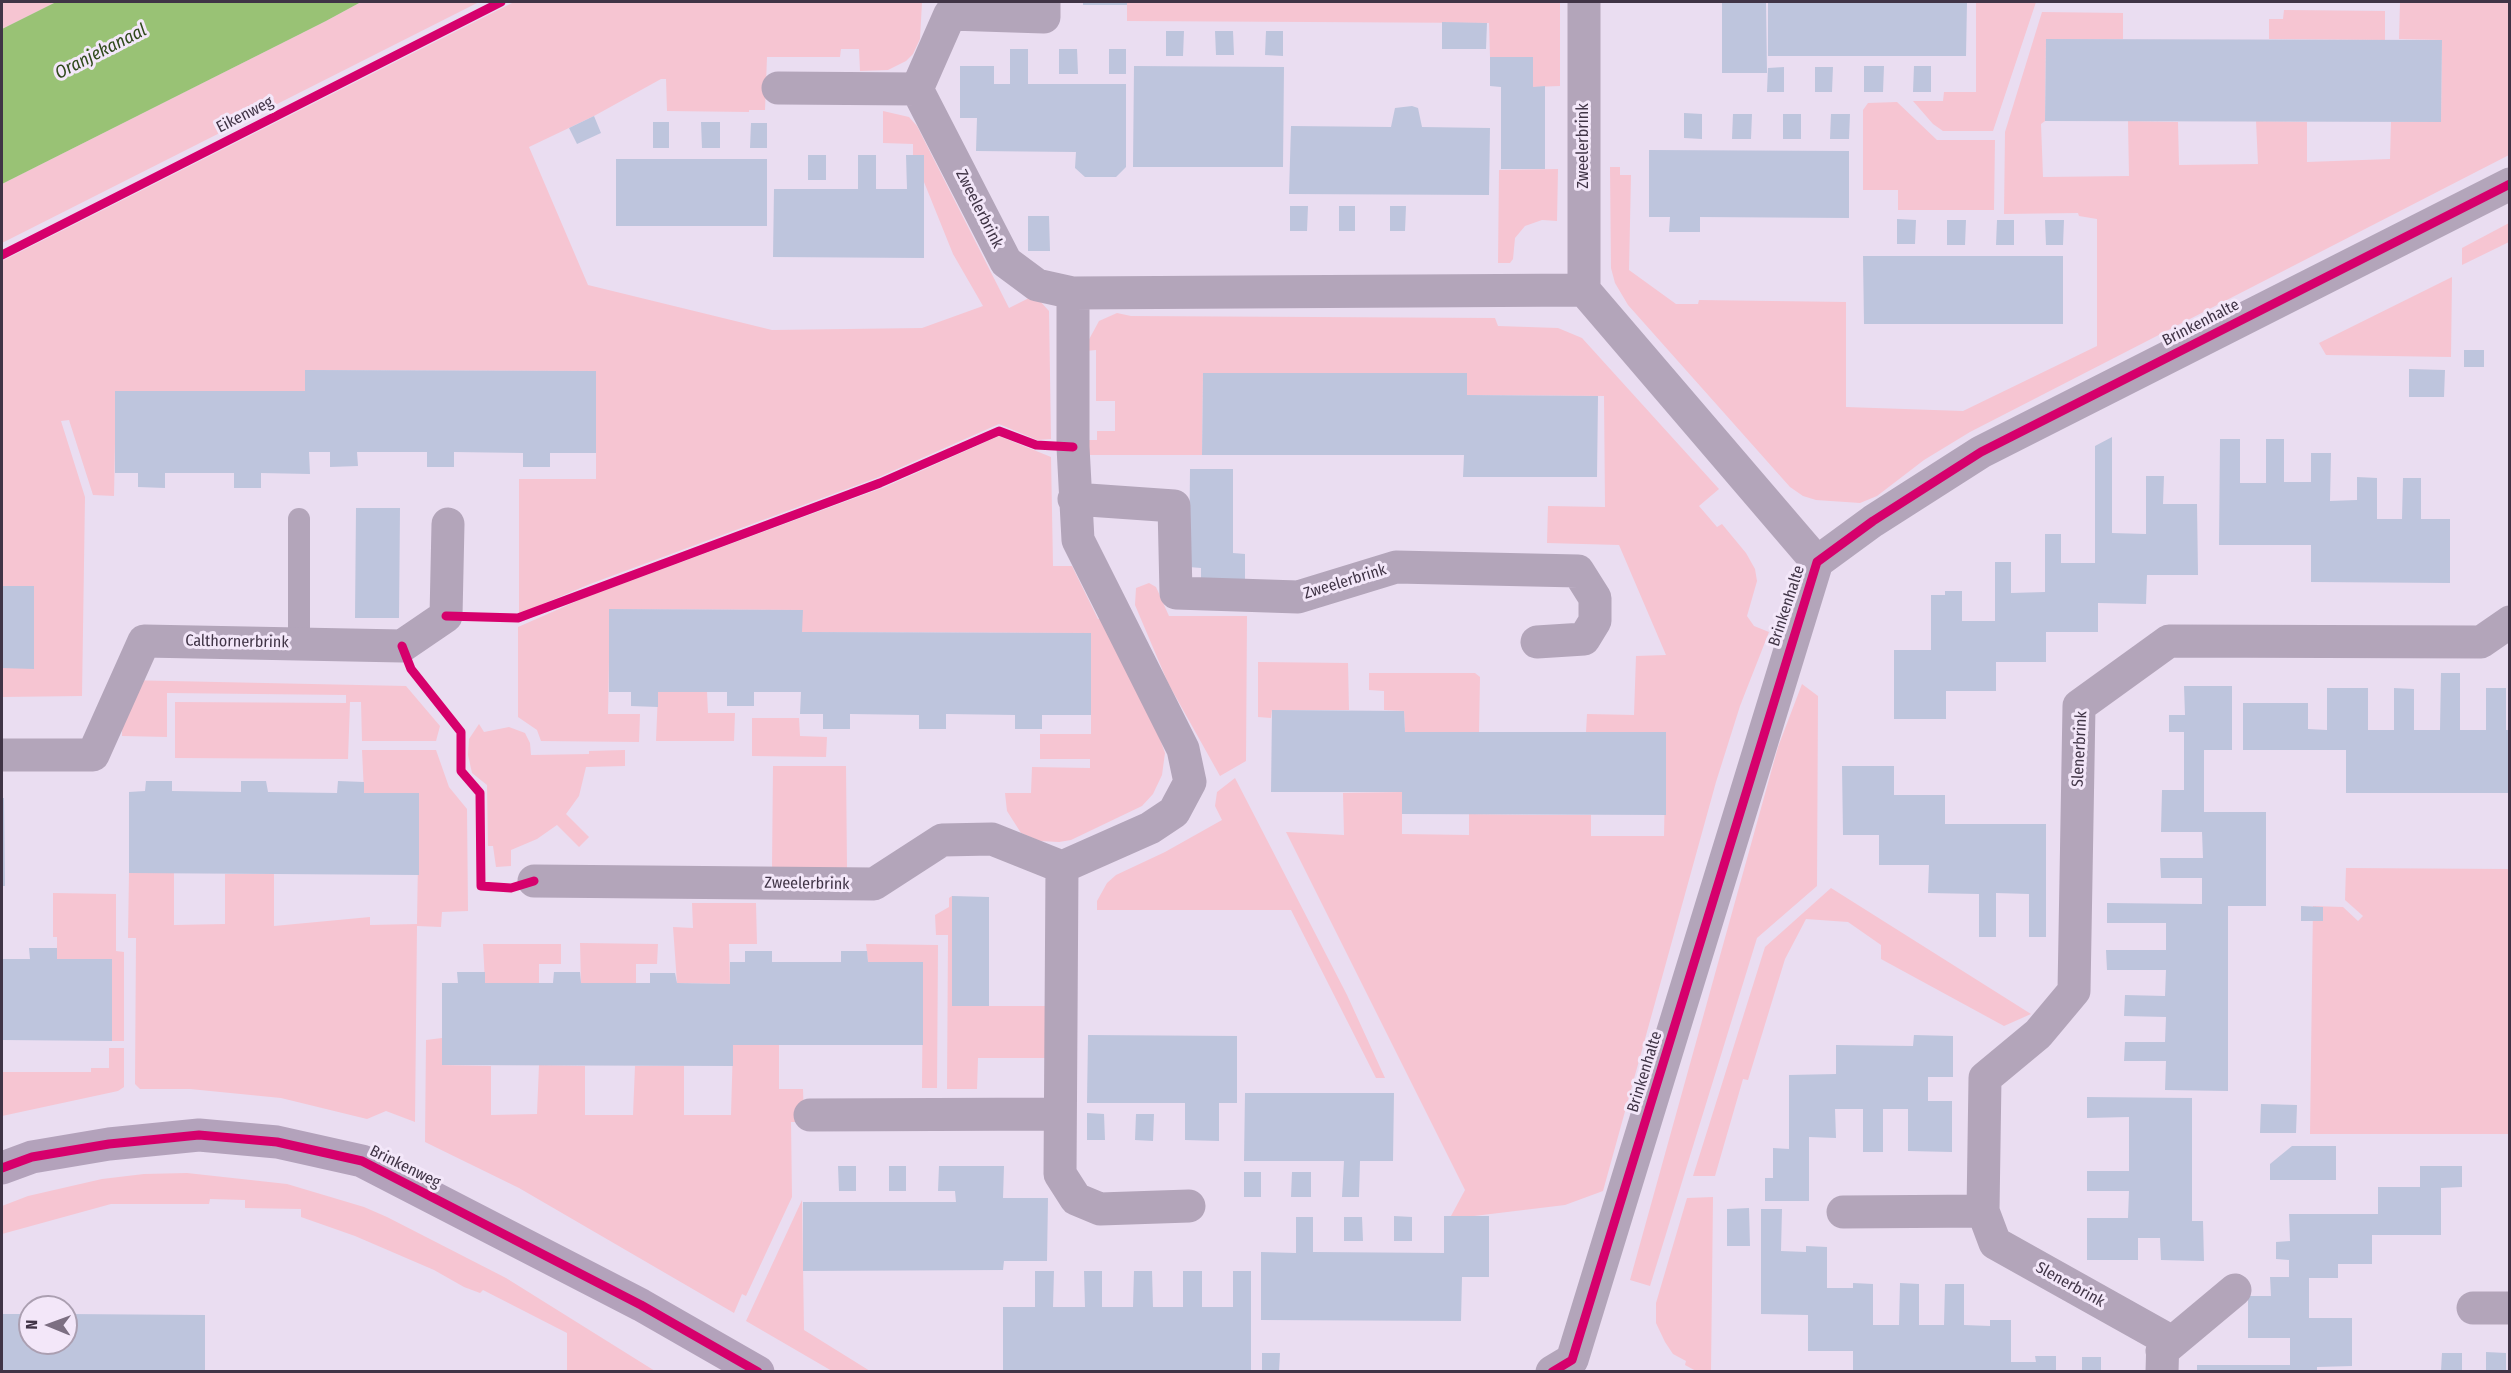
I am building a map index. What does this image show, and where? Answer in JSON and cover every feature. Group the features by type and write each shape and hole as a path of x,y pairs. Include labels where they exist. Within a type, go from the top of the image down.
{"street":[{"path":"778,88 917,89 950,14 1044,17 1044,2"},
{"name":"Zweelerbrink","path":"917,89 1006,262 1037,285 1073,293 1584,290 1584,2"},
{"name":"Brinkenhalte","path":"1573,1368 1817,562 1873,521 1981,452 2510,184"},
{"path":"1584,290 1817,562"},
{"path":"1073,293 1074,499 1078,540 1183,749 1190,782 1174,812 1150,828 1062,867 1060,1174 1076,1199 1100,1209 1189,1206"},
{"name":"Zweelerbrink","path":"1074,499 1174,506 1176,593 1298,597 1396,567 1578,571 1595,598 1595,621 1584,639 1538,642"},
{"name":"Calthornerbrink","path":"2,755 93,755 144,641 402,646 446,616 448,524"},
{"name":"Slenerbrink","path":"2162,1361 2163,1337 1995,1243 1983,1211 1985,1078 2037,1034 2074,991 2079,706 2169,641 2481,642 2510,622"},
{"name":"Zweelerbrink","path":"534,881 874,884 942,840 992,839 1062,867"},
{"path":"810,1115 1060,1114"},
{"name":"Brinkenweg","path":"2,1168 32,1157 98,1146 199,1135 277,1142 362,1161 641,1305 758,1371"},
{"path":"1843,1212 1983,1211"},
{"name":"Slenerbrink","path":"2162,1361 2235,1290"},
{"name":"Brinkenweg","path":"641,1305 717,1371"},
{"path":"2473,1308 2510,1308"}],"lane":[{"path":"299,519 299,643"}],"shaded area":[{"path":"2,2 56,2 2,29"},
{"path":"361,2 479,2 2,243 2,184"},
{"path":"514,2 922,2 920,39 913,54 906,61 888,70 860,71 859,49 841,49 840,57 767,57 765,110 749,110 749,112 667,111 666,79 661,79 594,116 529,147 588,285 772,330 922,328 983,306 953,254 924,182 924,155 913,155 913,144 883,143 883,111 909,117 917,126 1009,308 1029,298 1039,300 1049,311 1051,439 1037,440 999,424 879,477 590,584 519,614 519,479 596,479 596,371 305,370 305,391 116,391 114,496 93,495 69,420 61,421 85,497 82,696 2,697 2,668 34,668 34,586 2,586 2,261"},
{"path":"1127,2 1560,2 1560,86 1533,87 1533,57 1490,57 1489,23 1127,21"},
{"path":"1976,2 2036,2 1993,131 1943,131 1933,124 1913,101 1943,101 1944,92 1976,92"},
{"path":"2400,2 2509,2 2509,155 1970,432 1924,460 1877,496 1860,503 1816,500 1803,496 1790,487 1628,305 1615,283 1611,268 1610,167 1620,167 1620,175 1631,175 1629,270 1676,304 1698,304 1699,300 1846,302 1846,407 1963,411 2097,346 2097,219 2079,216 2078,213 2004,214 2005,132 2042,12 2123,13 2123,39 2046,39 2045,121 2041,124 2043,177 2129,176 2128,121 2178,122 2179,165 2258,164 2256,121 2307,122 2307,162 2390,159 2391,122 2441,122 2442,40 2399,39"},
{"path":"2284,10 2385,11 2385,40 2269,39 2269,19 2283,19"},
{"path":"1897,102 1937,140 1995,140 1994,210 1898,210 1898,190 1863,190 1863,110 1868,103"},
{"path":"1558,169 1557,221 1542,220 1525,226 1515,238 1513,259 1510,263 1498,263 1499,170"},
{"path":"2509,223 2509,242 2462,265 2462,248"},
{"path":"2452,277 2451,357 2326,355 2319,343"},
{"path":"1117,313 1131,316 1495,318 1498,326 1558,328 1582,338 1719,489 1699,506 1717,527 1722,524 1746,553 1755,569 1757,581 1747,616 1754,626 1769,632 1740,706 1716,782 1603,1191 1565,1205 1474,1216 1451,1216 1465,1190 1286,832 1344,835 1343,793 1402,792 1402,834 1469,835 1469,814 1591,815 1591,836 1664,836 1666,733 1586,732 1587,714 1634,715 1636,656 1666,655 1619,545 1547,543 1548,506 1605,507 1604,396 1467,395 1466,373 1203,373 1202,455 1089,455 1088,440 1097,440 1097,431 1115,431 1115,401 1096,401 1096,350 1086,351 1086,345 1099,321"},
{"path":"999,436 1051,457 1053,566 1072,566 1098,619 1101,618 1159,736 1165,753 1162,775 1153,794 1142,806 1071,840 1059,842 1040,841 1021,833 1007,811 1005,793 1031,793 1032,767 1090,768 1090,759 1040,759 1040,734 1091,734 1091,633 802,632 802,610 610,609 608,714 640,714 639,742 541,741 537,730 518,717 518,627 584,598 885,487"},
{"path":"1149,583 1156,587 1169,616 1247,616 1246,761 1220,776 1168,683 1135,605 1136,588"},
{"path":"1258,662 1348,663 1349,710 1272,710 1271,718 1258,717"},
{"path":"1369,673 1475,673 1480,677 1479,732 1405,732 1404,711 1384,710 1384,691 1369,690"},
{"path":"123,680 406,686 440,726 436,741 362,741 361,702 350,702 348,759 175,758 175,702 346,703 346,695 167,693 167,737 122,736"},
{"path":"1802,684 1818,696 1817,886 1757,938 1650,1286 1630,1280 1778,747"},
{"path":"658,692 707,692 708,713 735,713 734,741 656,741"},
{"path":"752,718 799,718 800,736 827,737 826,757 752,756"},
{"path":"479,724 484,732 509,727 525,733 530,743 531,755 589,754 589,751 625,750 625,766 586,767 579,796 566,814 589,837 579,847 557,825 537,839 511,850 511,866 496,867 493,846 488,846 487,785 472,773 468,755 469,739"},
{"path":"362,750 436,750 449,787 467,809 468,911 442,912 441,927 417,926 415,1122 386,1111 367,1119 281,1098 190,1089 140,1089 135,1084 136,938 128,938 129,873 174,873 174,925 225,924 225,874 274,874 274,926 370,917 370,925 417,924 419,794 364,793"},
{"path":"773,766 846,766 847,868 772,868"},
{"path":"1235,778 1347,995 1385,1078 1376,1078 1291,910 1097,910 1097,901 1107,883 1116,875 1165,852 1222,820 1215,806 1217,792"},
{"path":"2346,868 2509,869 2509,1134 2310,1134 2313,906 2343,907 2358,921 2363,916 2345,900"},
{"path":"1831,888 2031,1014 2004,1026 1881,959 1881,945 1848,922 1806,919 1785,959 1748,1080 1743,1079 1715,1176 1693,1176 1765,947"},
{"path":"53,893 116,894 116,951 124,952 124,1041 112,1041 57,959 57,937 53,937"},
{"path":"952,896 952,1006 1047,1006 1046,1058 978,1058 977,1089 947,1089 948,935 936,935 935,915 949,907 949,898"},
{"path":"692,903 756,903 757,944 729,944 730,984 677,983 673,927 693,928"},
{"path":"580,943 658,944 657,964 636,964 636,984 581,983"},
{"path":"483,944 561,944 561,964 539,964 539,983 485,983"},
{"path":"866,944 938,945 937,1088 922,1088 923,962 868,962"},
{"path":"442,1038 442,1065 491,1066 491,1115 537,1114 539,1065 585,1066 585,1115 633,1115 635,1066 684,1066 684,1115 731,1115 733,1045 779,1045 779,1089 803,1089 804,1122 791,1122 792,1197 746,1296 742,1294 734,1313 519,1188 425,1142 426,1040"},
{"path":"109,1048 124,1048 124,1087 118,1091 2,1116 2,1072 91,1072 91,1068 109,1068"},
{"path":"187,1173 287,1184 364,1207 506,1278 655,1371 567,1371 567,1333 483,1290 480,1293 464,1287 434,1270 355,1236 301,1217 301,1209 245,1208 245,1200 210,1199 209,1204 111,1204 2,1234 2,1206 28,1196 102,1179 144,1174"},
{"path":"1713,1197 1711,1371 1696,1371 1685,1365 1686,1361 1673,1354 1665,1342 1656,1323 1656,1303 1687,1198"},
{"path":"802,1200 804,1330 870,1371 832,1371 746,1321"}],"water":[{"name":"Oranjekanaal","path":"56,2 361,2 2,184 2,29"}],"building":[{"path":"1083,2 1127,2 1127,5 1083,5"},
{"path":"1722,2 1766,2 1767,73 1722,73"},
{"path":"1768,2 1967,2 1966,56 1768,56"},
{"path":"1442,22 1487,23 1486,49 1442,49"},
{"path":"1166,31 1184,31 1183,56 1166,56"},
{"path":"1215,31 1233,31 1234,55 1216,55"},
{"path":"1266,31 1283,31 1283,56 1265,55"},
{"path":"2046,39 2442,40 2441,122 2045,121"},
{"path":"1010,49 1028,49 1028,84 1126,84 1126,167 1116,177 1085,177 1075,168 1076,152 976,151 977,118 960,118 960,66 994,66 994,84 1010,84"},
{"path":"1059,49 1077,49 1078,74 1059,74"},
{"path":"1109,49 1126,49 1126,74 1109,74"},
{"path":"1490,57 1533,57 1533,87 1545,86 1545,169 1501,169 1501,87 1490,86"},
{"path":"1134,66 1284,67 1283,167 1133,167"},
{"path":"1864,66 1884,66 1883,92 1864,92"},
{"path":"1914,66 1931,66 1931,92 1913,92"},
{"path":"1784,67 1784,92 1767,92 1768,68"},
{"path":"1815,67 1833,67 1832,92 1815,92"},
{"path":"1412,106 1418,108 1422,127 1490,128 1489,195 1289,194 1291,126 1391,127 1395,108"},
{"path":"1684,113 1702,114 1702,139 1684,138"},
{"path":"1733,114 1752,114 1751,139 1732,139"},
{"path":"1783,114 1801,114 1801,139 1783,139"},
{"path":"1831,114 1850,114 1849,139 1830,139"},
{"path":"594,116 601,133 577,144 569,128"},
{"path":"653,122 669,122 669,148 653,148"},
{"path":"701,122 720,122 720,148 702,148"},
{"path":"751,123 767,123 767,148 750,148"},
{"path":"1649,150 1849,151 1849,218 1700,217 1700,232 1669,232 1670,217 1649,217"},
{"path":"808,155 826,155 826,180 808,180"},
{"path":"858,155 876,155 876,189 907,189 906,155 924,155 924,258 773,257 774,189 858,189"},
{"path":"616,159 767,159 767,226 616,226"},
{"path":"1290,206 1308,206 1307,231 1290,231"},
{"path":"1339,206 1355,206 1355,231 1339,231"},
{"path":"1390,206 1406,206 1405,231 1390,231"},
{"path":"1028,216 1049,216 1050,251 1028,251"},
{"path":"1897,219 1916,220 1915,244 1897,244"},
{"path":"1947,220 1966,220 1965,245 1947,245"},
{"path":"1997,220 2014,220 2014,245 1996,245"},
{"path":"2045,220 2064,220 2063,245 2046,245"},
{"path":"1863,256 2063,256 2063,324 1864,324"},
{"path":"2464,350 2484,350 2484,367 2464,367"},
{"path":"2409,369 2445,370 2444,397 2409,397"},
{"path":"305,370 596,371 596,453 550,453 550,467 523,467 523,453 454,452 454,467 427,467 427,452 357,452 358,466 330,467 330,452 309,452 310,474 261,473 261,488 234,488 234,473 165,473 165,488 138,487 138,473 115,473 115,391 305,391"},
{"path":"1203,373 1467,373 1467,395 1598,396 1597,477 1463,477 1464,455 1202,455"},
{"path":"2112,437 2112,533 2146,534 2146,476 2164,476 2163,504 2197,504 2198,575 2147,575 2146,604 2098,603 2098,632 2046,632 2046,662 1996,662 1996,691 1946,691 1946,719 1894,719 1894,650 1931,650 1931,595 1945,595 1945,591 1962,591 1962,621 1995,621 1995,562 2011,562 2011,593 2045,592 2045,534 2061,534 2061,563 2095,563 2095,446"},
{"path":"2220,439 2240,439 2240,483 2266,483 2266,439 2284,439 2284,482 2311,482 2311,453 2331,453 2330,501 2357,500 2357,477 2377,478 2377,519 2402,519 2403,478 2421,478 2421,519 2450,519 2450,583 2311,582 2311,545 2219,545"},
{"path":"1190,469 1233,469 1233,553 1245,554 1245,580 1201,579 1201,568 1189,567"},
{"path":"356,508 400,508 399,618 355,618"},
{"path":"2,586 34,586 34,669 2,668"},
{"path":"609,609 803,610 802,632 1091,633 1091,715 1042,715 1042,729 1015,729 1015,715 946,714 946,729 919,729 919,715 850,714 850,729 823,729 823,714 800,714 801,692 754,692 754,706 727,706 727,692 658,692 658,707 631,706 631,692 609,692"},
{"path":"2441,673 2460,673 2460,730 2486,730 2486,688 2506,688 2506,730 2510,730 2510,793 2346,793 2346,750 2243,750 2243,703 2308,703 2308,729 2327,730 2327,688 2368,688 2368,730 2394,730 2394,688 2414,689 2414,730 2440,730"},
{"path":"2184,686 2232,686 2232,750 2204,750 2204,812 2266,812 2266,906 2228,906 2228,1091 2165,1090 2166,1061 2124,1061 2125,1042 2165,1042 2166,1017 2124,1016 2125,995 2165,996 2166,970 2107,970 2106,950 2166,950 2166,923 2107,923 2107,903 2202,904 2202,878 2161,878 2160,858 2203,858 2202,832 2161,832 2162,790 2184,790 2184,732 2169,732 2169,715 2185,715"},
{"path":"1272,710 1404,711 1405,732 1666,732 1666,815 1402,814 1402,792 1271,792"},
{"path":"1842,766 1894,766 1894,795 1945,795 1945,824 2046,824 2046,937 2029,937 2029,894 1996,893 1996,937 1979,937 1979,894 1928,893 1929,865 1879,865 1879,835 1843,835"},
{"path":"146,781 172,781 172,791 241,792 241,781 266,781 268,792 337,793 338,781 364,782 364,793 419,793 419,875 129,873 129,792 145,791"},
{"path":"2,798 4,798 5,886 2,886"},
{"path":"952,896 989,897 989,1006 952,1006"},
{"path":"2301,906 2323,907 2323,921 2301,921"},
{"path":"29,948 57,948 57,959 112,959 112,1041 2,1040 2,959 30,959"},
{"path":"745,951 772,951 772,962 841,962 841,951 867,951 868,962 923,962 923,1045 733,1045 733,1066 442,1065 442,983 458,983 457,972 485,972 485,983 553,983 554,972 580,972 581,983 650,983 650,973 675,973 677,983 730,984 730,962 745,962"},
{"path":"1088,1035 1237,1036 1237,1103 1219,1103 1219,1141 1185,1140 1185,1103 1087,1103"},
{"path":"1914,1035 1953,1036 1953,1077 1928,1077 1928,1101 1952,1101 1952,1152 1908,1151 1908,1109 1883,1109 1883,1152 1863,1152 1863,1109 1835,1109 1836,1138 1809,1137 1809,1201 1765,1201 1765,1178 1773,1178 1773,1148 1789,1149 1789,1075 1836,1074 1836,1045 1913,1046"},
{"path":"1245,1093 1394,1093 1393,1161 1360,1161 1359,1197 1342,1197 1344,1161 1244,1161"},
{"path":"2087,1097 2192,1098 2192,1221 2203,1221 2204,1261 2161,1260 2160,1238 2138,1238 2138,1260 2087,1260 2087,1218 2128,1218 2129,1191 2087,1191 2087,1171 2129,1171 2129,1117 2087,1118"},
{"path":"2261,1104 2297,1105 2296,1133 2260,1133"},
{"path":"1087,1113 1104,1114 1105,1140 1087,1140"},
{"path":"1136,1114 1154,1114 1153,1141 1135,1140"},
{"path":"2292,1146 2336,1146 2336,1180 2270,1180 2270,1164"},
{"path":"838,1166 856,1166 856,1191 839,1191"},
{"path":"889,1166 906,1166 906,1191 889,1191"},
{"path":"939,1166 1004,1166 1003,1198 1048,1198 1047,1261 1004,1261 1003,1270 803,1271 803,1202 956,1202 955,1191 938,1191"},
{"path":"2420,1166 2462,1166 2462,1187 2441,1188 2441,1235 2372,1235 2372,1264 2338,1264 2338,1278 2309,1278 2309,1318 2352,1318 2352,1366 2317,1367 2317,1371 2197,1371 2197,1365 2290,1365 2290,1338 2248,1338 2248,1296 2271,1296 2270,1277 2289,1277 2289,1260 2276,1259 2276,1242 2290,1241 2289,1214 2378,1214 2378,1187 2420,1187"},
{"path":"1244,1172 1261,1172 1261,1197 1244,1197"},
{"path":"1292,1172 1311,1172 1311,1197 1291,1197"},
{"path":"1749,1208 1750,1246 1727,1246 1727,1209"},
{"path":"1761,1209 1782,1209 1781,1251 1806,1252 1806,1246 1827,1247 1827,1288 1853,1288 1853,1283 1873,1284 1873,1325 1899,1325 1900,1283 1919,1284 1919,1325 1944,1325 1945,1284 1964,1284 1964,1325 1990,1326 1990,1320 2011,1320 2011,1362 2036,1362 2035,1356 2056,1356 2056,1371 1853,1371 1853,1351 1808,1351 1808,1315 1761,1314"},
{"path":"1394,1216 1412,1217 1412,1241 1394,1241"},
{"path":"1444,1216 1489,1216 1489,1277 1462,1277 1461,1321 1261,1320 1261,1252 1296,1253 1296,1217 1313,1217 1313,1252 1444,1253"},
{"path":"1344,1217 1362,1217 1363,1241 1344,1241"},
{"path":"1035,1271 1054,1271 1053,1307 1085,1307 1084,1271 1102,1271 1102,1307 1133,1307 1134,1271 1152,1271 1153,1307 1183,1307 1183,1271 1202,1271 1202,1307 1233,1307 1233,1271 1251,1271 1251,1371 1003,1371 1003,1307 1035,1307"},
{"path":"2,1314 18,1314 18,1355 78,1355 78,1314 205,1315 205,1371 2,1371"},
{"path":"2486,1352 2506,1353 2506,1371 2486,1371"},
{"path":"1262,1353 1280,1353 1279,1371 1262,1371"},
{"path":"2442,1353 2462,1353 2462,1371 2441,1371"},
{"path":"2082,1357 2101,1357 2101,1371 2082,1371"}],"cycle path":[{"name":"Eikenweg","path":"2,255 501,2"},
{"path":"1552,1372 1572,1360 1817,562 1873,521 1981,452 2510,184"},
{"path":"446,616 518,618 880,483 999,431 1036,445 1073,447"},
{"path":"402,646 411,669 461,732 461,771 480,793 481,886 511,888 534,881"},
{"path":"2,1168 32,1157 109,1144 199,1135 277,1142 362,1161 641,1305 758,1372"}]}
